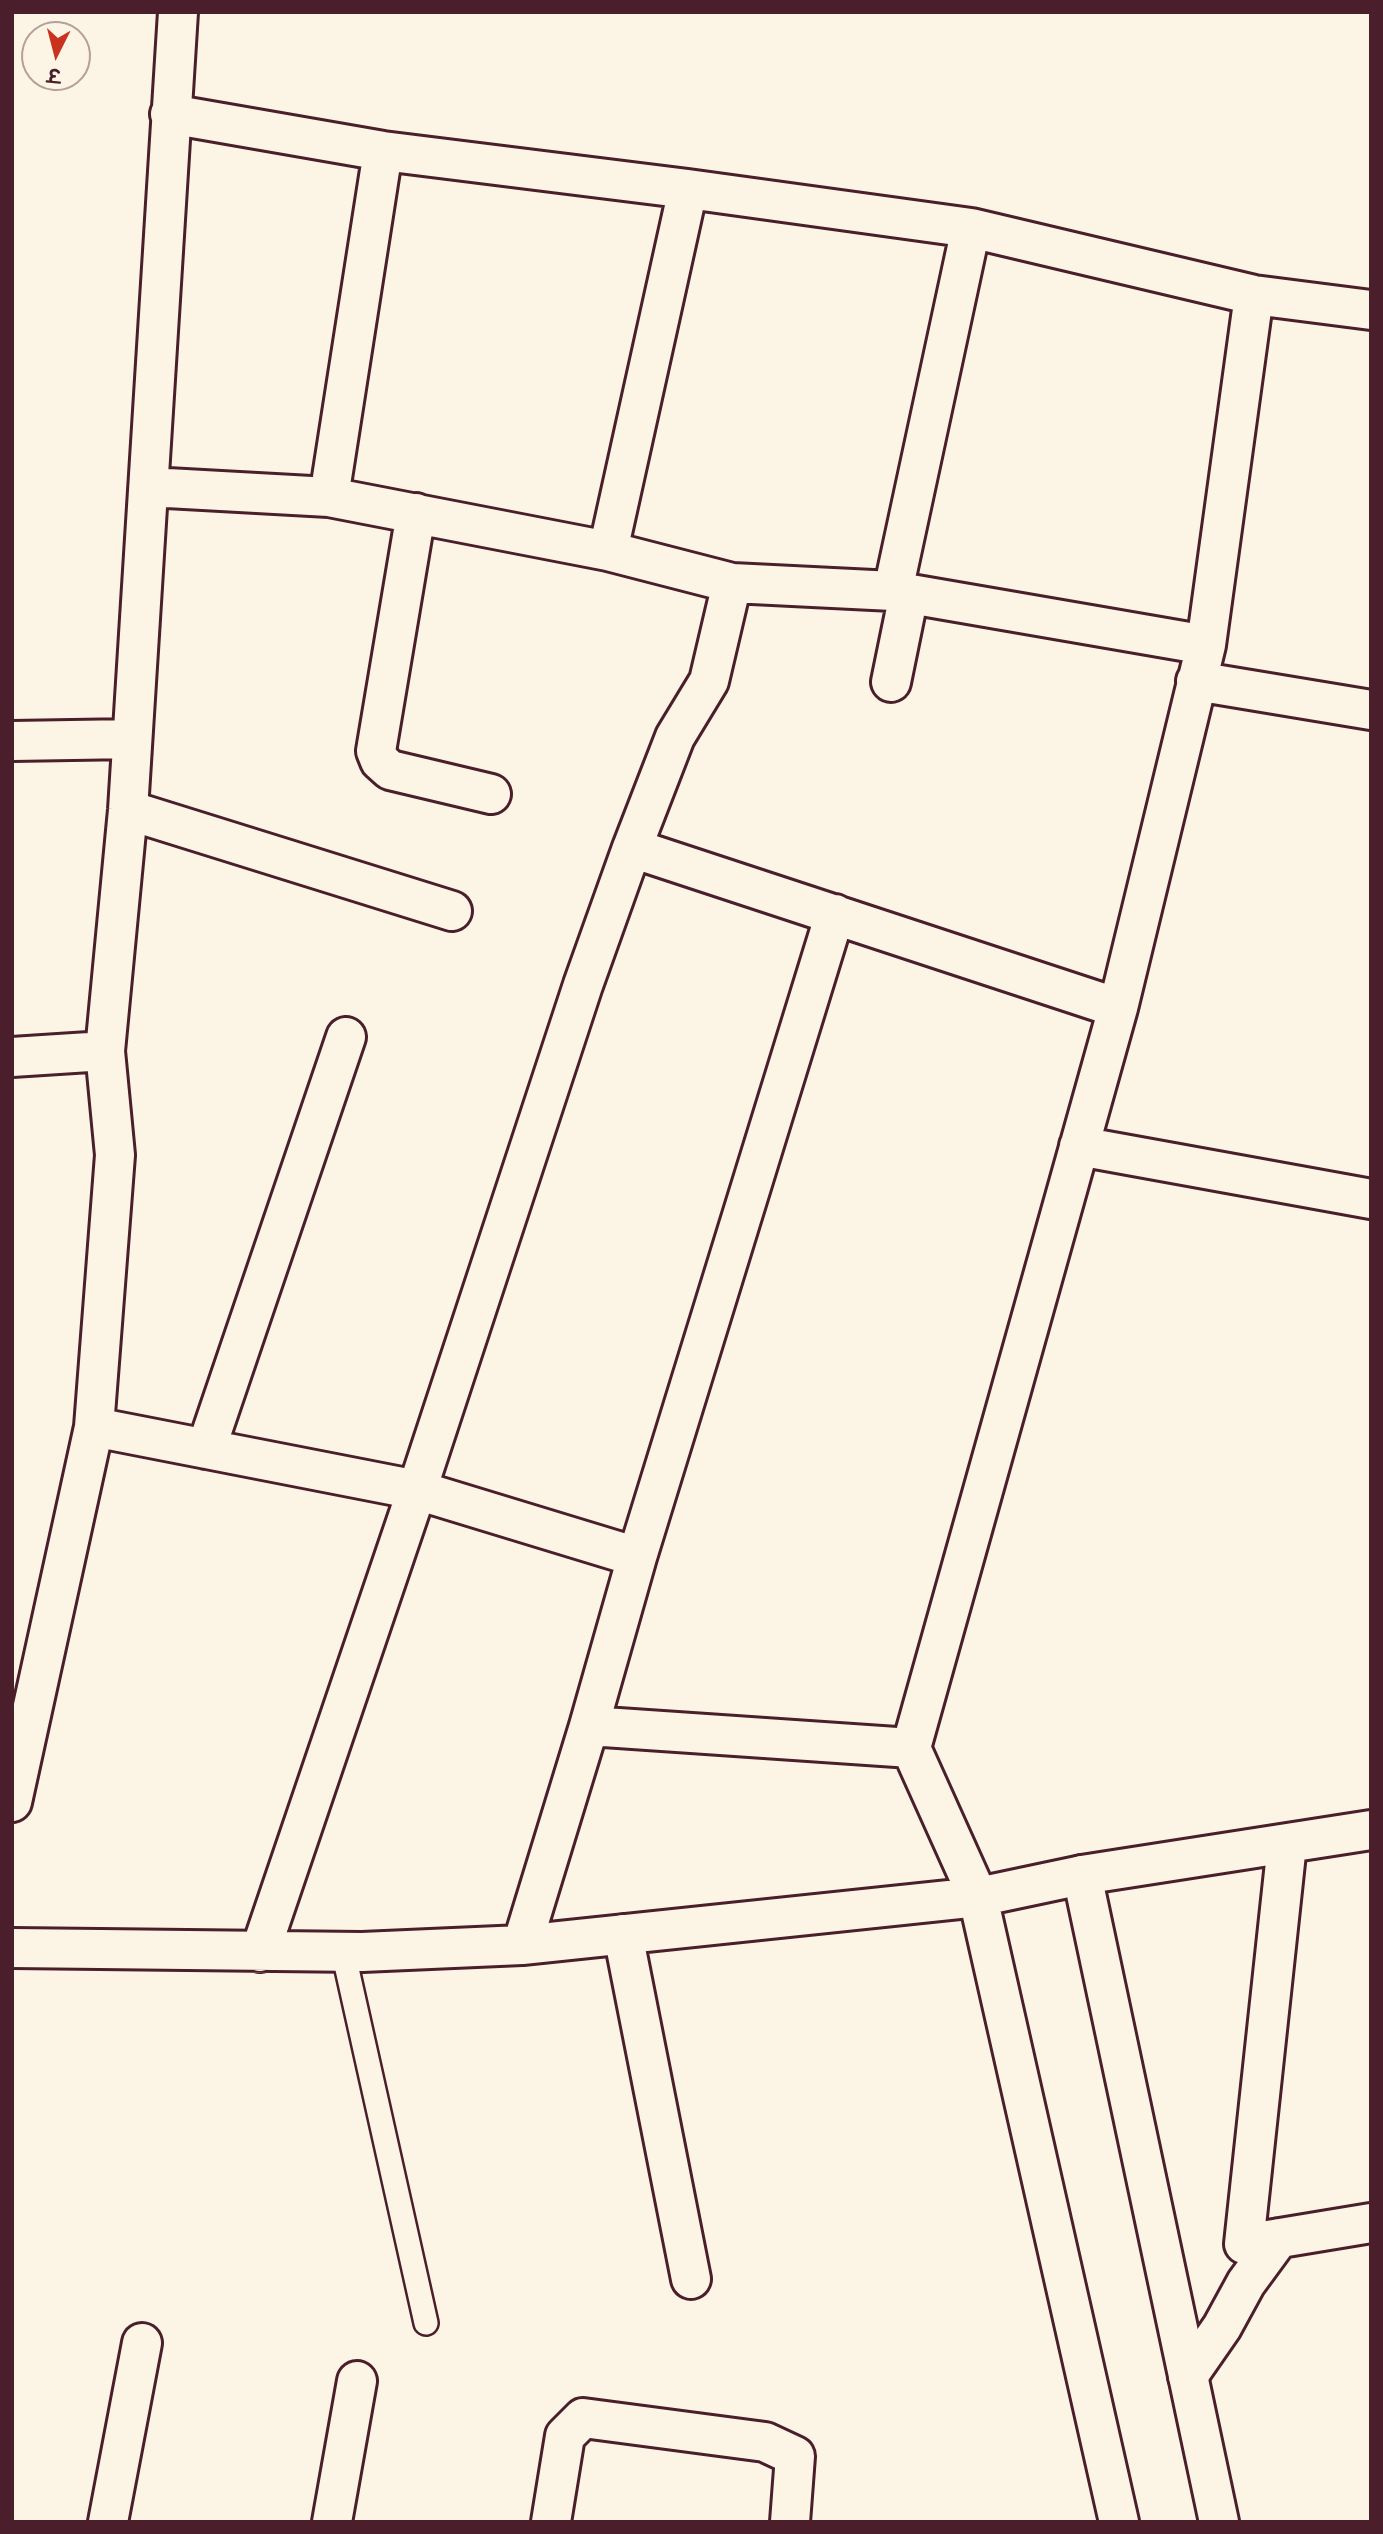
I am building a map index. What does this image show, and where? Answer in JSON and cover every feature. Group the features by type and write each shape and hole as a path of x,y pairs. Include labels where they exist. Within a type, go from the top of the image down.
{"street":[{"path":"12,1802 94,1427 116,1155 105,1051 128,810 178,12"},
{"path":"170,114 383,152 688,189 971,228 1254,295 1371,310"},
{"path":"329,497 383,152"},
{"path":"608,551 688,189"},
{"path":"891,682 901,592 971,228"},
{"path":"1119,2522 978,1897 911,1748 1118,1007 1201,663 1254,295"},
{"path":"149,487 329,497 608,551 732,583 901,592 1201,663 1371,710"},
{"path":"416,513 376,751 380,761 390,771 491,794"},
{"path":"260,1952 417,1490 583,985 632,848 676,737 709,681 732,583"},
{"path":"12,741 132,739"},
{"path":"128,810 452,911"},
{"path":"632,848 1118,1007"},
{"path":"522,1945 637,1557 835,914"},
{"path":"206,1449 346,1037"},
{"path":"12,1057 105,1051"},
{"path":"1079,1146 1371,1199"},
{"path":"94,1427 417,1490 637,1557"},
{"path":"589,1726 911,1748"},
{"path":"12,1948 260,1952 522,1945 978,1897 1082,1875 1371,1830"},
{"path":"1287,1844 1244,2244 1371,2222"},
{"path":"1082,1875 1219,2522"},
{"path":"623,1934 691,2279"},
{"path":"1188,2376 1222,2327 1246,2283 1279,2238"},
{"path":"108,2522 142,2343"},
{"path":"332,2522 357,2381"},
{"path":"551,2522 565,2436 583,2418 765,2442 795,2456 790,2522"}],"lane":[{"path":"343,1951 426,2323"}]}
